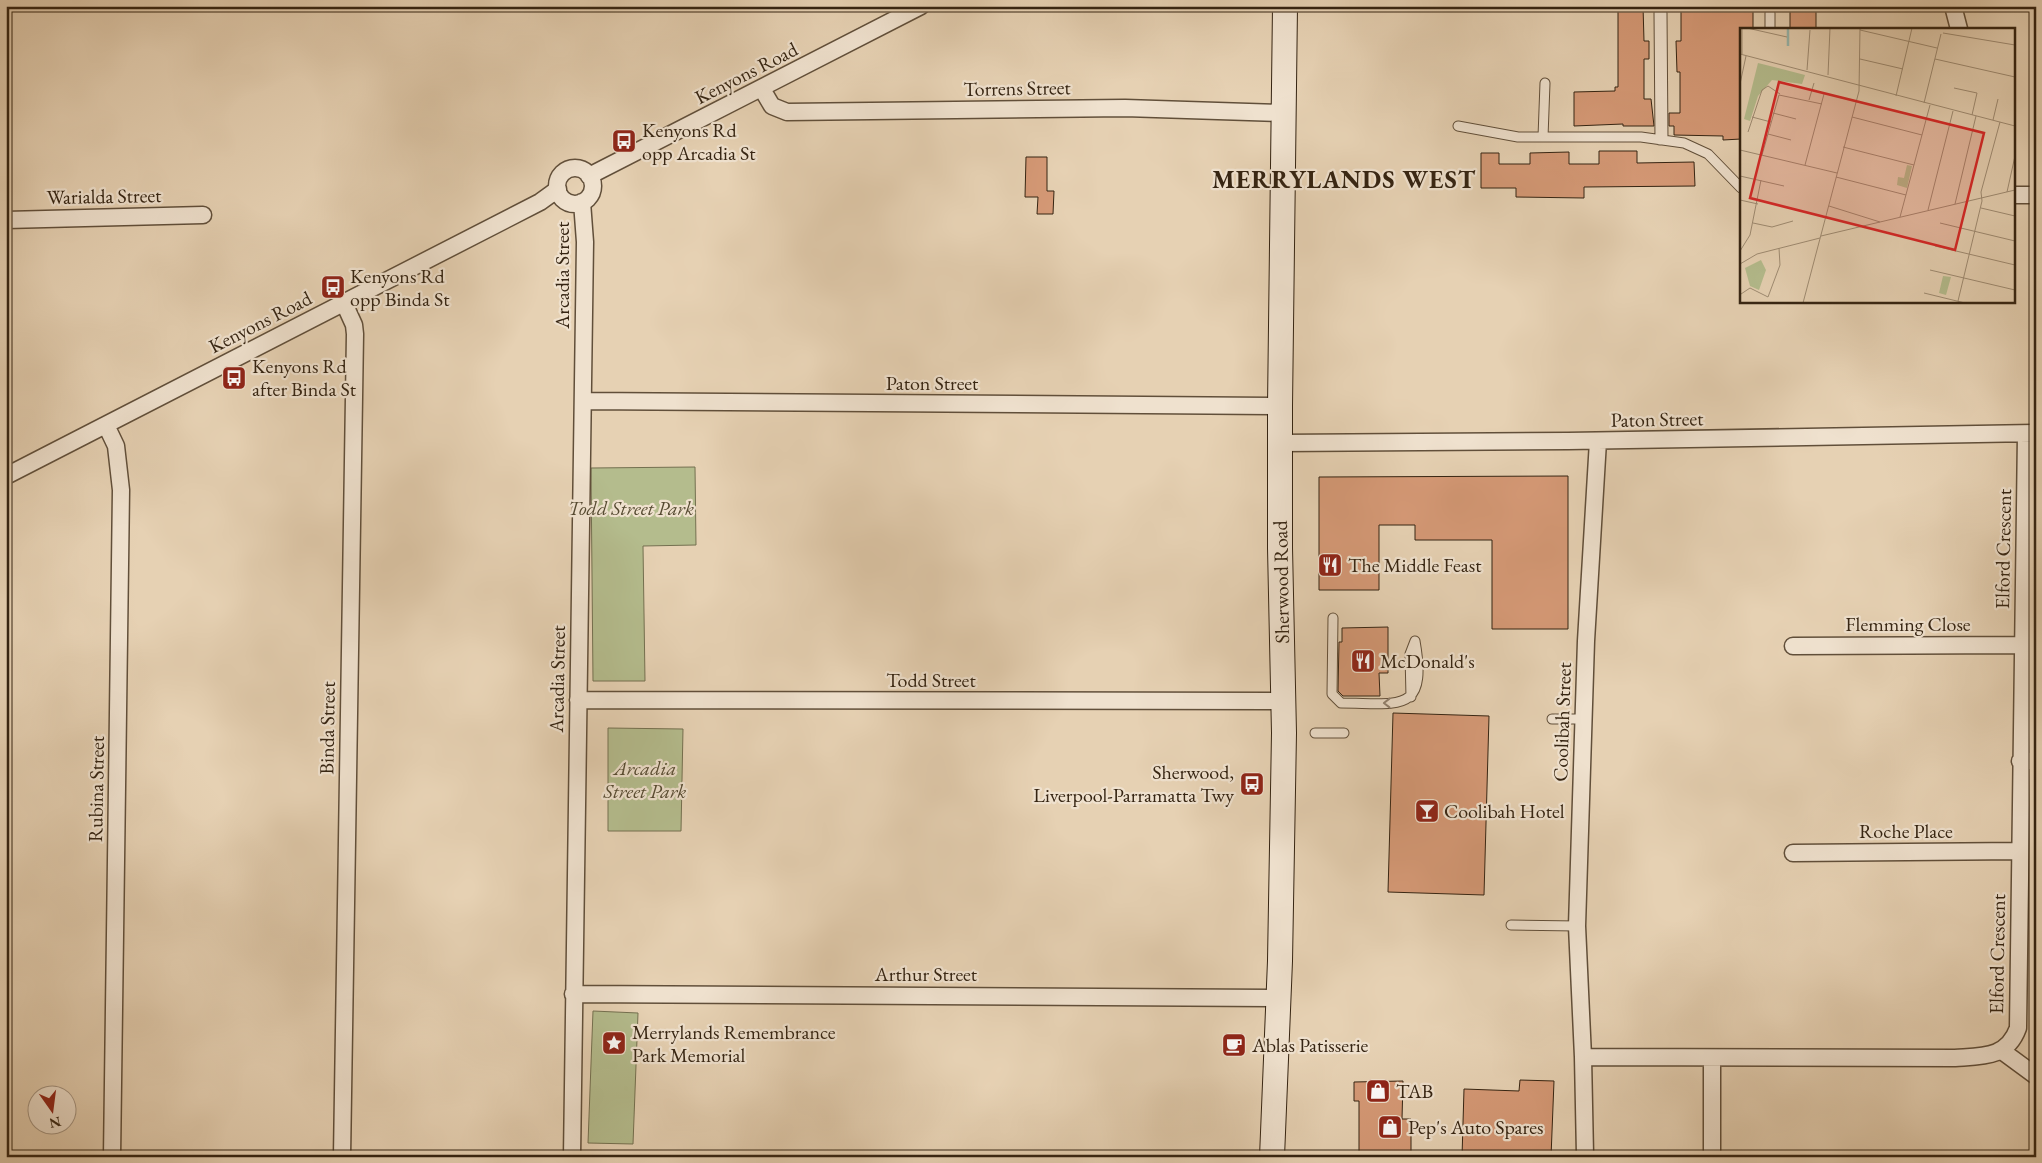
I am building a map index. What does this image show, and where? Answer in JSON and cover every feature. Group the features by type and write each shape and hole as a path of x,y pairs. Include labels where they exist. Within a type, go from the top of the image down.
{"main road":[{"name":"Sherwood Road","path":"1272,1157 1278,998 1284,702 1280,548 1280,406 1285,6"}],"street":[{"path":"1953,6 1960,28"},
{"name":"Kenyons Road","path":"589,176 914,8"},
{"name":"Torrens Street","path":"762,88 772,106 787,112 1125,108 1283,112"},
{"path":"580,169 592,181 590,197 576,204 567,202 560,195 558,189 560,178 568,170 580,169"},
{"name":"Kenyons Road","path":"6,476 540,202 558,189"},
{"path":"2014,195 2036,194"},
{"name":"Arcadia Street","path":"572,1157 585,242 582,202"},
{"name":"Warialda Street","path":"6,220 203,215"},
{"name":"Binda Street","path":"342,1157 355,334 354,325 344,303"},
{"name":"Paton Street","path":"583,401 1280,406"},
{"name":"Rubina Street","path":"106,425 116,446 122,490 112,1157"},
{"name":"Paton Street","path":"1280,443 1598,441 2031,434"},
{"name":"Elford Crescent","path":"2002,1051 2013,1039 2018,1028 2020,851 2028,761 2023,645 2031,434"},
{"name":"Coolibah Street","path":"1585,1155 1577,926 1584,719 1598,441"},
{"name":"Flemming Close","path":"1793,646 2023,645"},
{"name":"Todd Street","path":"578,700 1284,702"},
{"name":"Roche Place","path":"1793,853 2020,851"},
{"name":"Arthur Street","path":"573,994 1278,998"},
{"path":"1583,1057 1955,1058 1981,1056 2002,1051 2036,1076"},
{"path":"1712,1058 1712,1157"}],"lane":[{"path":"1660,13 1662,13 1662,140 1660,140 1660,13"},
{"path":"1770,13 1770,28"},
{"path":"1543,137 1545,83"},
{"path":"1458,126 1518,137 1641,137 1684,143 1708,154 1740,187"},
{"path":"1333,618 1332,694 1341,703 1399,703 1411,696 1418,685 1418,657 1415,641"},
{"path":"1552,719 1584,719"},
{"path":"1315,733 1344,734"},
{"path":"1511,925 1577,926"}],"green space":[{"name":"Todd Street Park","path":"695,467 696,545 643,546 645,681 593,681 591,468"},
{"name":"Arcadia Street Park","path":"608,728 683,729 681,831 608,831"},
{"path":"593,1011 638,1013 633,1144 588,1143"}],"building":[{"path":"1618,6 1643,6 1644,41 1649,41 1649,59 1644,59 1644,99 1651,99 1654,126 1623,126 1623,124 1574,126 1574,92 1615,91 1615,87 1618,87"},
{"path":"1681,6 1753,6 1753,28 1740,28 1740,139 1723,140 1723,136 1674,135 1674,126 1669,126 1669,113 1680,113 1680,72 1677,72 1676,41 1681,41"},
{"path":"1790,6 1816,6 1816,28 1790,28"},
{"path":"1599,151 1637,151 1637,163 1694,162 1695,186 1584,187 1584,198 1516,197 1516,188 1481,188 1481,153 1499,153 1499,164 1530,164 1530,153 1569,152 1569,164 1599,164"},
{"path":"1026,157 1047,157 1047,191 1054,191 1053,214 1037,214 1038,197 1025,197"},
{"path":"1568,476 1568,629 1492,629 1492,540 1415,540 1415,525 1379,525 1379,590 1319,590 1319,477"},
{"name":"McDonald's","path":"1388,627 1388,673 1379,673 1380,696 1343,696 1338,691 1339,642 1342,642 1342,628"},
{"path":"1393,713 1489,716 1484,895 1388,892"},
{"path":"1520,1080 1554,1081 1551,1157 1462,1157 1464,1089 1519,1091"},
{"path":"1403,1081 1402,1119 1411,1119 1411,1157 1359,1157 1359,1101 1354,1101 1354,1082"}],"place":[{"name":"Kenyons Rd opp Arcadia St","path":"624,141"},
{"name":"Kenyons Rd opp Binda St","path":"333,287"},
{"name":"Kenyons Rd after Binda St","path":"234,378"},
{"name":"The Middle Feast","path":"1330,565"},
{"name":"McDonald's","path":"1363,661"},
{"name":"Sherwood, Liverpool-Parramatta Twy","path":"1252,784"},
{"name":"Coolibah Hotel","path":"1427,811"},
{"name":"Merrylands Remembrance Park Memorial","path":"614,1043"},
{"name":"Ablas Patisserie","path":"1234,1045"},
{"name":"TAB","path":"1378,1091"},
{"name":"Pep's Auto Spares","path":"1390,1127"}],"district":[{"name":"MERRYLANDS WEST","path":"1344,179"}]}
